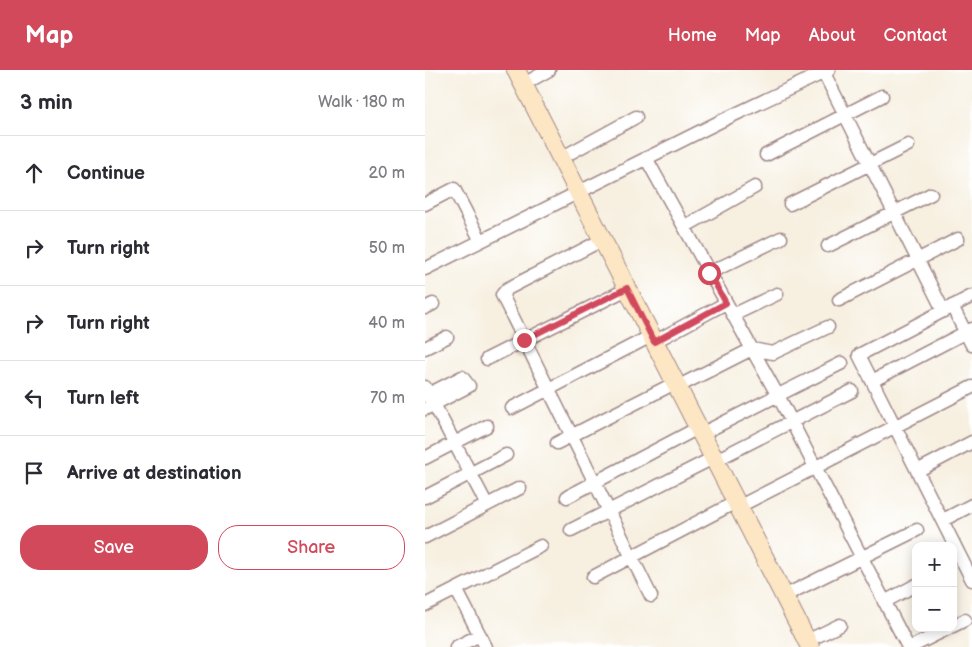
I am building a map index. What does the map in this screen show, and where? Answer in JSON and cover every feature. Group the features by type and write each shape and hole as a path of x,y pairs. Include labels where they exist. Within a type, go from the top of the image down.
{"street":[{"path":"549,70 520,77 809,644 840,625"},
{"path":"425,269 646,158 827,71 845,115 918,260 948,308 969,330 972,345"},
{"path":"766,155 883,96"},
{"path":"561,158 636,117"},
{"path":"790,204 908,145"},
{"path":"646,158 752,349 884,602 910,647 941,632"},
{"path":"684,227 755,187"},
{"path":"425,204 454,189 481,241"},
{"path":"828,246 931,194"},
{"path":"709,273 781,238"},
{"path":"602,240 503,293 503,298 651,596"},
{"path":"839,300 957,240"},
{"path":"487,359 627,288"},
{"path":"733,315 777,294"},
{"path":"972,296 859,355 943,520 952,542 968,564 972,580"},
{"path":"512,408 726,303"},
{"path":"557,443 752,349 773,354 828,327"},
{"path":"872,381 969,330"},
{"path":"425,348 447,337"},
{"path":"567,497 699,431 777,396 842,363"},
{"path":"593,576 815,468 972,387"},
{"path":"571,530 852,391"},
{"path":"427,398 454,443 487,505"},
{"path":"425,458 487,426"},
{"path":"917,470 972,442"},
{"path":"425,497 506,455"},
{"path":"425,537 520,488"},
{"path":"943,520 972,505"},
{"path":"784,596 917,530"},
{"path":"425,605 541,546"},
{"path":"884,602 914,587"},
{"path":"456,589 486,647"},
{"path":"957,624 965,620"},
{"path":"456,647 480,635"}],"route":[{"path":"524,340 627,288 654,342 726,303 709,273"}]}
